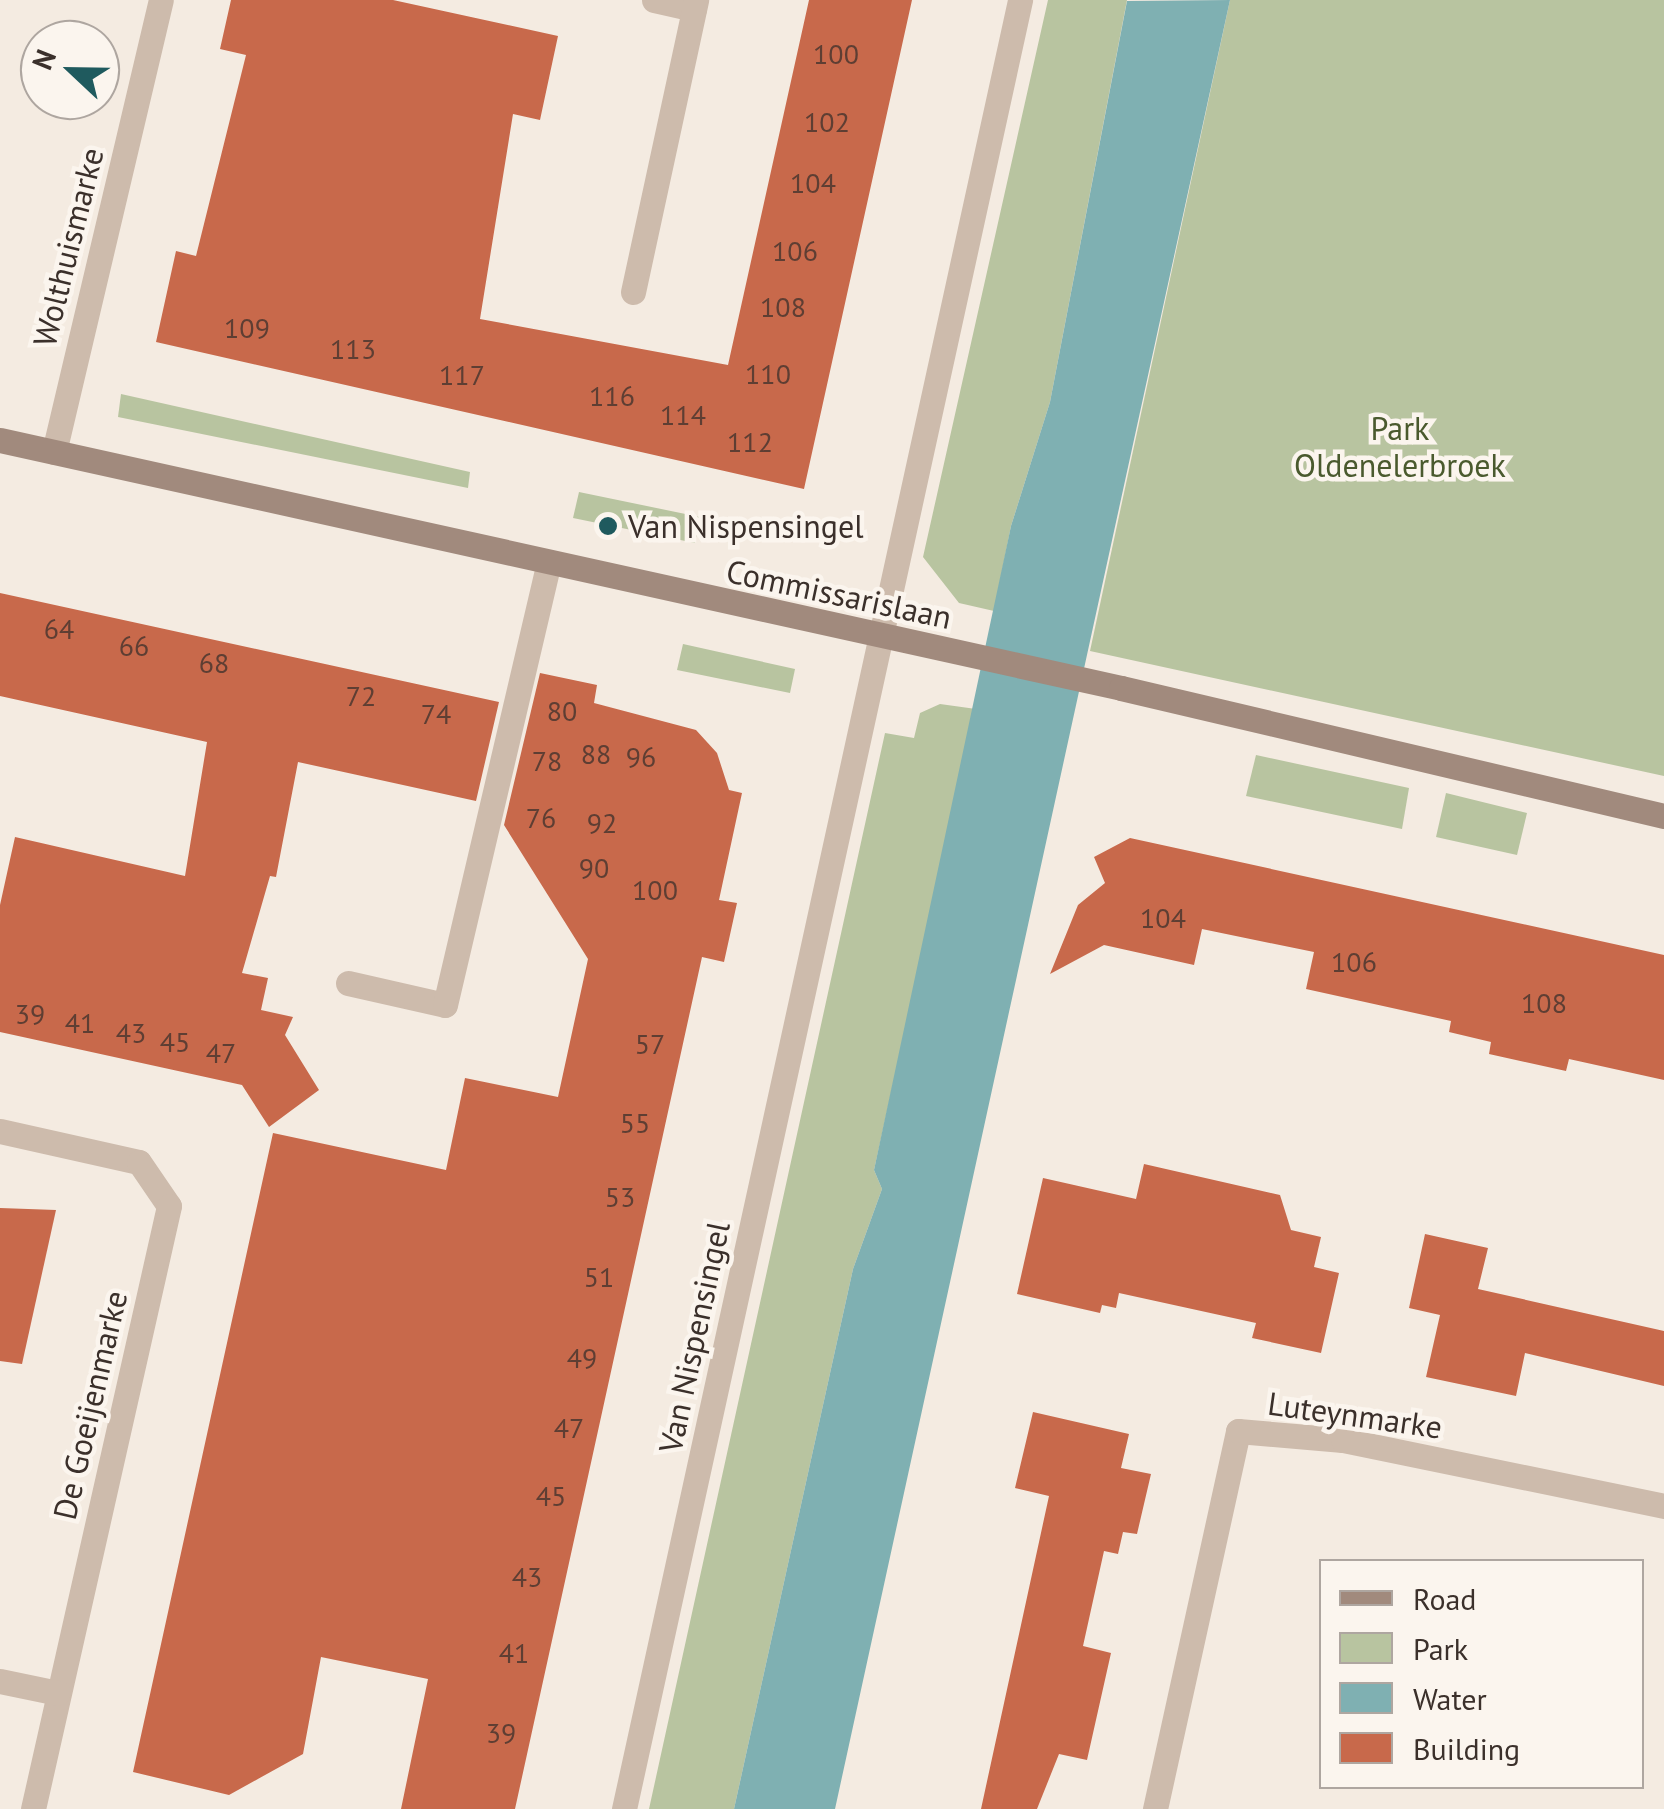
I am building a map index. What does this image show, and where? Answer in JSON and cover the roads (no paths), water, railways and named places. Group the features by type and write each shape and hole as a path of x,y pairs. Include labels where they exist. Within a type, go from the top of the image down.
{"street":[{"name":"Wolthuismarke","path":"54,452 161,0"},
{"path":"633,292 695,4 654,0"},
{"name":"Van Nispensingel","path":"624,1809 1020,0"},
{"name":"Commissarislaan","path":"0,440 881,638 1121,688 1664,816"},
{"path":"348,983 445,1005 549,562"},
{"name":"De Goeijenmarke","path":"0,1131 139,1162 168,1206 32,1809"},
{"name":"Luteynmarke","path":"1155,1809 1238,1431 1343,1440 1664,1506"},
{"path":"0,1680 58,1693"}],"water":[{"path":"1230,0 835,1809 734,1809 853,1269 882,1189 874,1170 1011,526 1050,402 1127,1"}],"place":[{"name":"Van Nispensingel","path":"608,526"}],"park label":[{"name":"Park Oldenelerbroek","path":"1400,448"}]}
